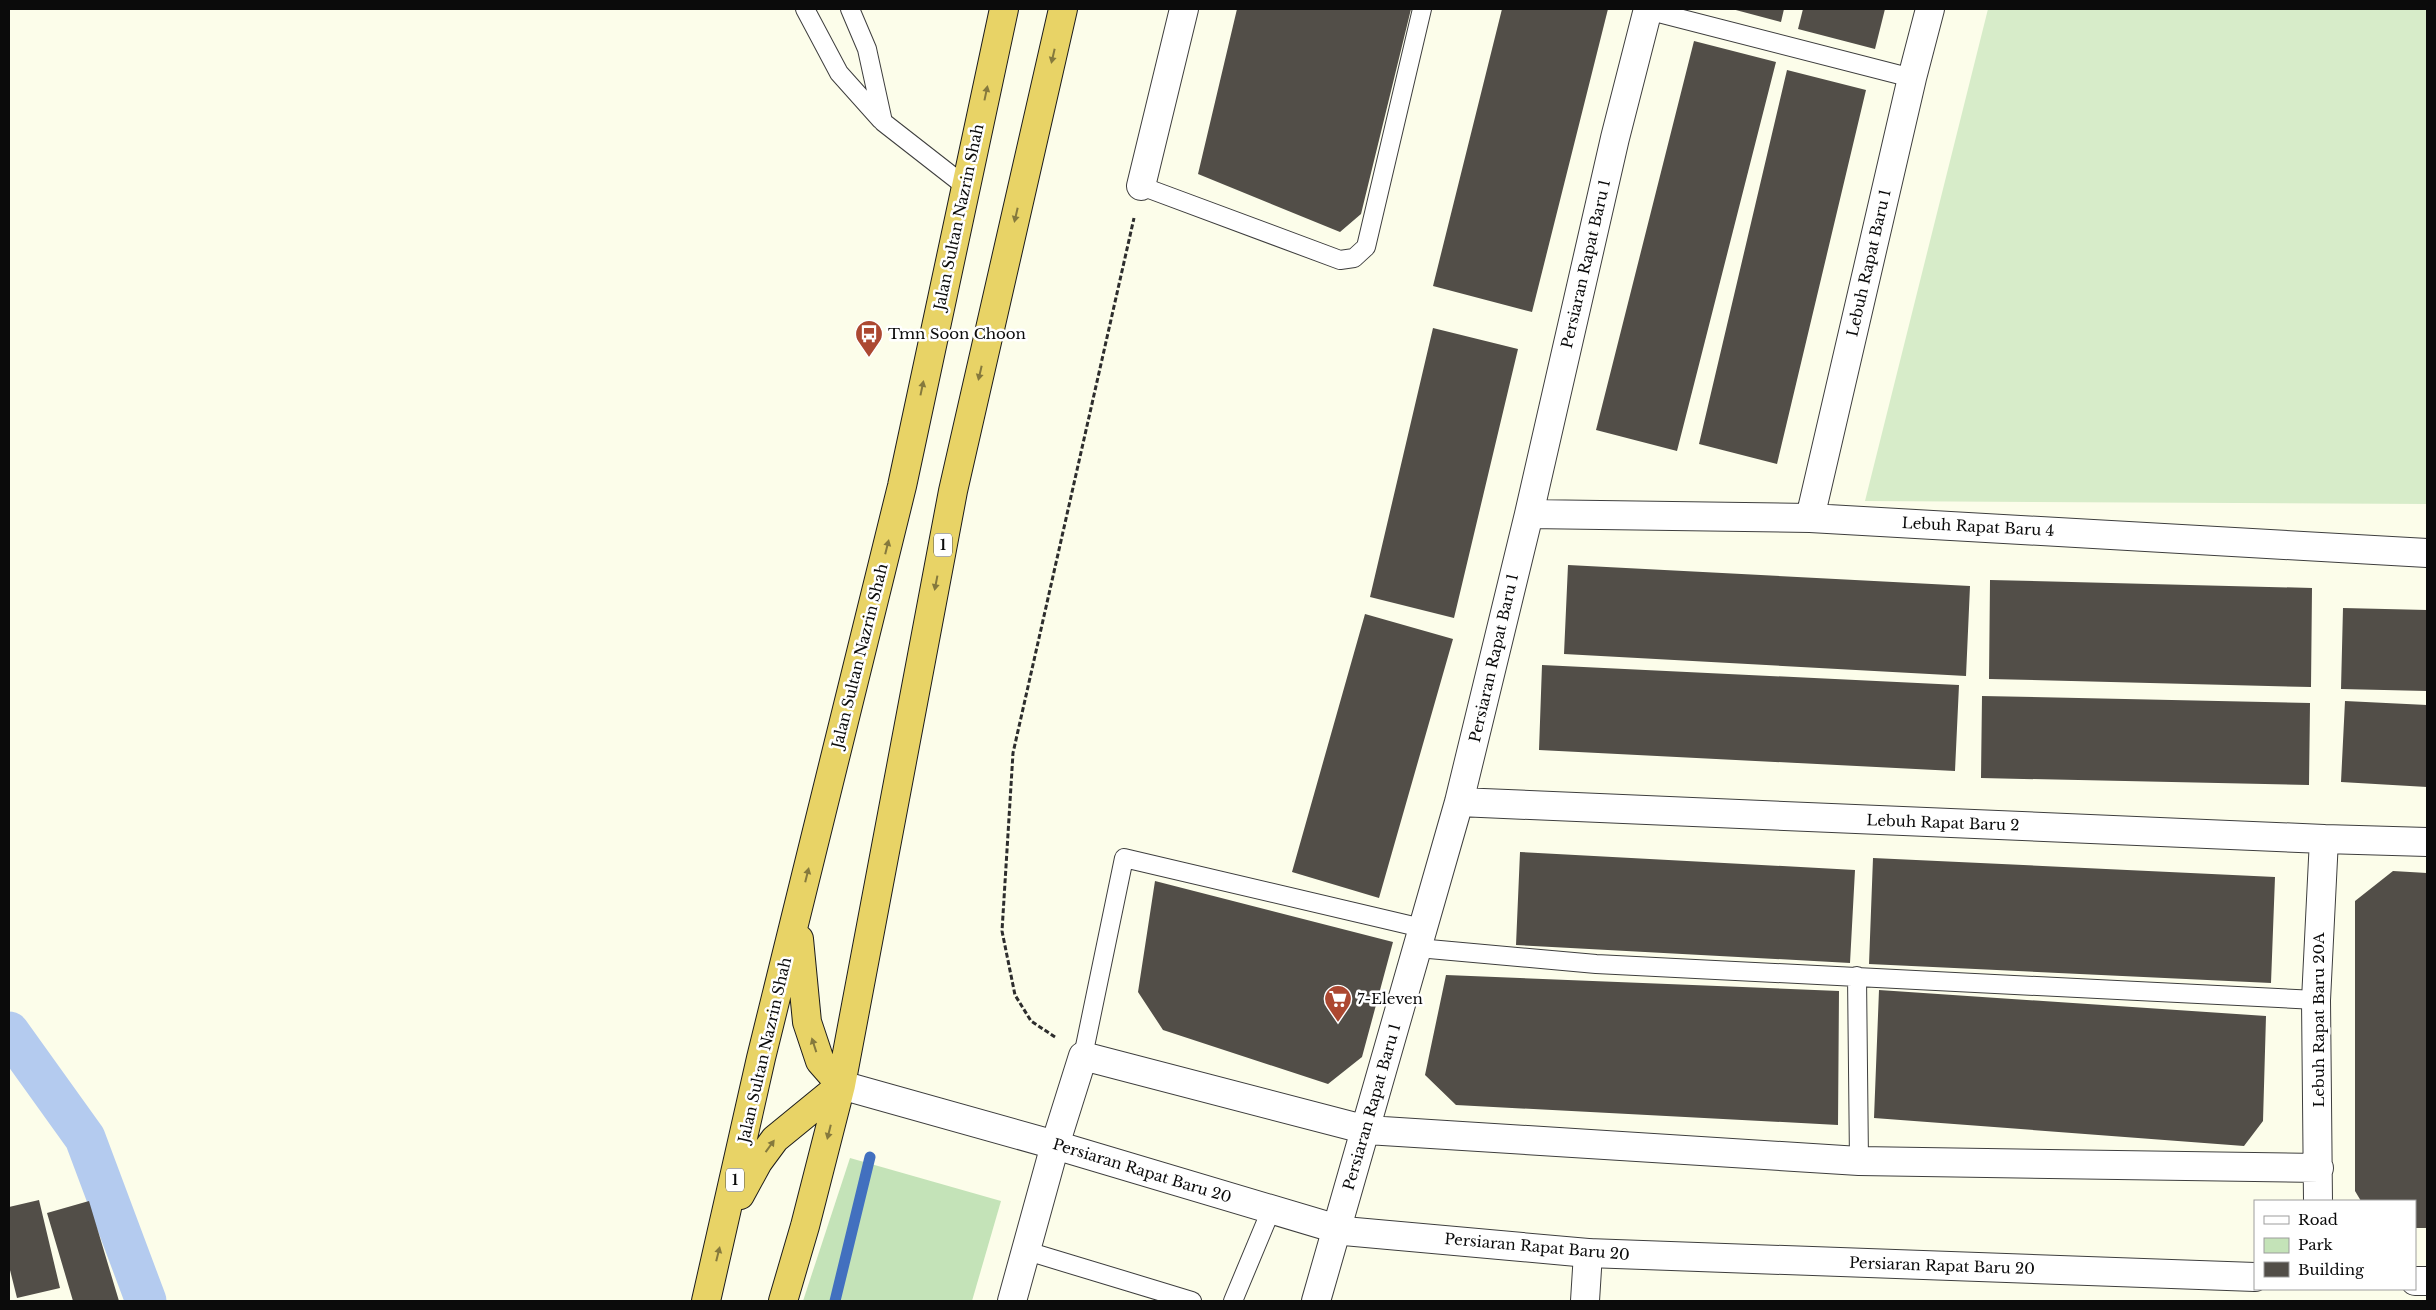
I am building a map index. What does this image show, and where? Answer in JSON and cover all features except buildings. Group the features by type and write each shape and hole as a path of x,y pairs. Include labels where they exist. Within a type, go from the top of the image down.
{"highway":[{"name":"Jalan Sultan Nazrin Shah","path":"706,1301 761,1058 902,486 1004,9"},
{"name":"1","path":"783,1301 805,1226 840,1085 953,492 1064,9"},
{"path":"726,1218 758,1162 775,1140 840,1085 820,1061 807,1022 798,912"}],"street":[{"path":"1141,186 1184,9"},
{"name":"Lebuh Rapat Baru 1","path":"1810,518 1912,78 1930,9"},
{"name":"Persiaran Rapat Baru 1","path":"1316,1301 1335,1229 1367,1130 1459,802 1615,138 1647,10"},
{"name":"Lebuh Rapat Baru 4","path":"1528,514 1810,518 2427,553"},
{"name":"Lebuh Rapat Baru 2","path":"1459,802 2427,842"},
{"name":"Lebuh Rapat Baru 20A","path":"2318,1200 2316,1000 2324,839"},
{"path":"1012,1301 1055,1144 1082,1056 1367,1130 1859,1161 2319,1168"},
{"name":"Persiaran Rapat Baru 20","path":"840,1085 1055,1144 1335,1229 1588,1254 2254,1277"},
{"path":"1585,1301 1588,1254"}],"lane":[{"path":"805,9 839,73 883,122 965,186"},
{"path":"850,9 867,48 883,122"},
{"path":"1141,186 1340,260 1354,258 1366,247 1422,9"},
{"path":"1647,10 1912,78"},
{"path":"1082,1056 1124,858 1420,938 1596,964 2316,1000"},
{"path":"1857,976 1859,1161"},
{"path":"1233,1301 1271,1210"},
{"path":"1027,1251 1192,1301"}],"path":[{"path":"1082,1056 1031,1022 1015,995 1002,931 1013,753 1141,186"}],"green space":[{"path":"1988,9 2427,9 2427,504 1865,501"},
{"path":"850,1158 1001,1201 972,1301 803,1301"}],"waterway":[{"path":"9,1032 85,1138 146,1301"},
{"path":"835,1301 870,1157"}],"place":[{"name":"Tmn Soon Choon","path":"869,358"},
{"name":"7-Eleven","path":"1338,1023"}]}
